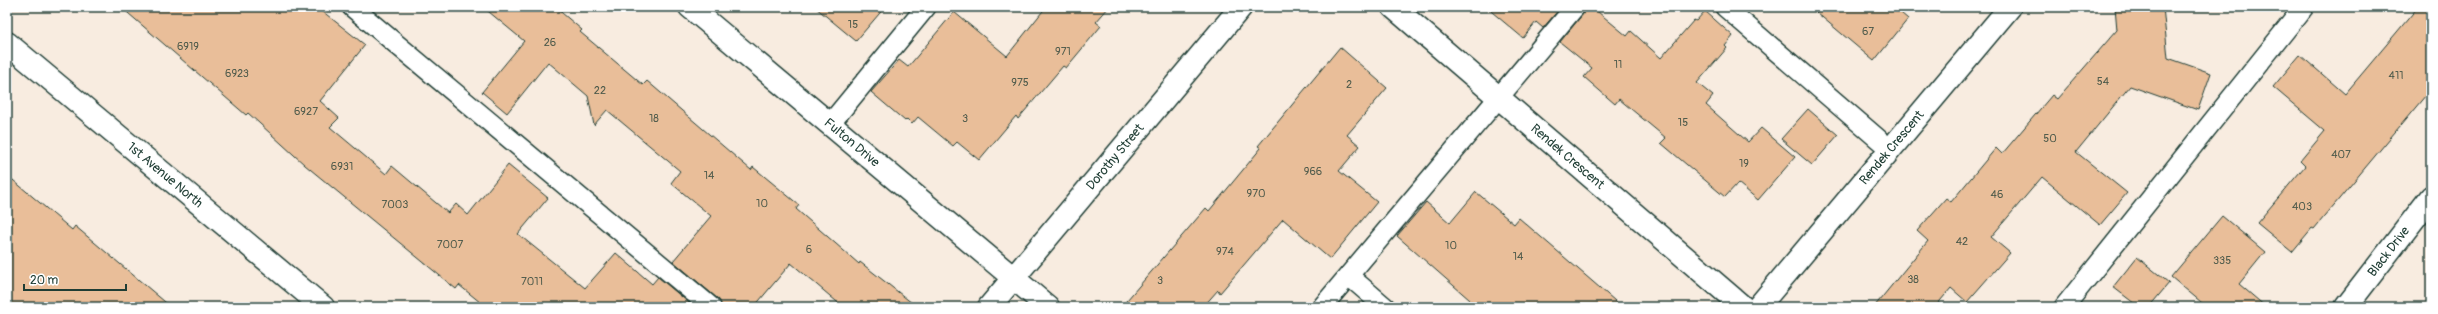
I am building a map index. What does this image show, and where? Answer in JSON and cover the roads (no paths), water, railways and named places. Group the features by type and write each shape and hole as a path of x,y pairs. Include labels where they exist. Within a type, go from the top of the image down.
{"street":[{"name":"Fulton Drive","path":"690,7 1048,307"},
{"name":"Dorothy Street","path":"989,307 1241,7"},
{"name":"Rendek Crescent","path":"1393,7 1743,307"},
{"name":"Rendek Crescent","path":"1758,307 2010,7"},
{"name":"1st Avenue North","path":"7,43 323,307"},
{"name":"Black Drive","path":"2346,307 2431,197"}],"lane":[{"path":"352,7 711,307"},
{"path":"830,124 926,7"},
{"path":"1322,307 1500,98 1575,7"},
{"path":"1725,7 1891,150"},
{"path":"2064,307 2304,7"},
{"path":"1349,276 1385,307"}]}
